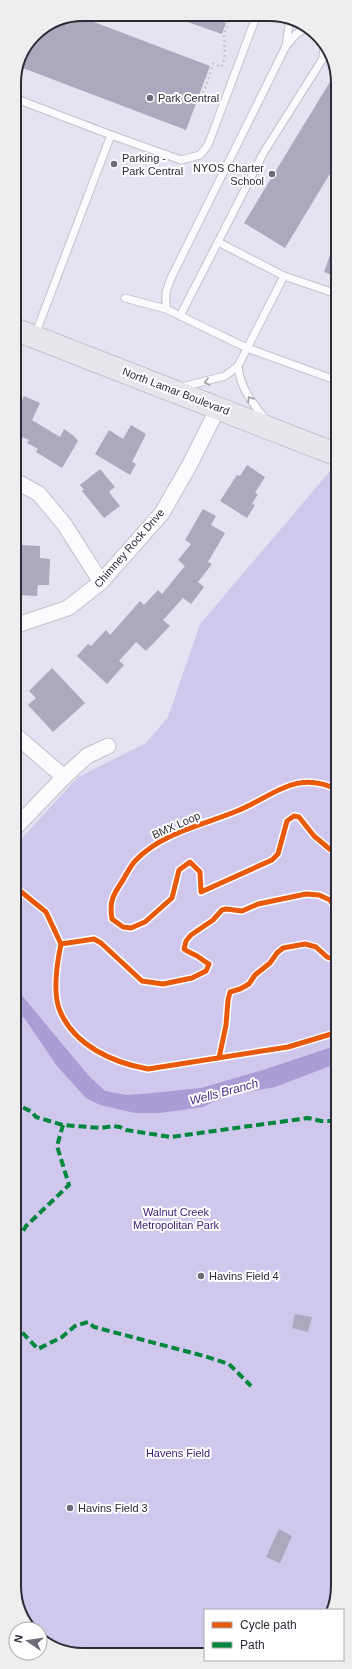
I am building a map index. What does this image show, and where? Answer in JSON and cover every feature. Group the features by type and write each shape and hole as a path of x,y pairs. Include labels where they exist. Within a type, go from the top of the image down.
{"main road":[{"name":"North Lamar Boulevard","path":"21,332 331,452"}],"street":[{"name":"Chimney Rock Drive","path":"21,624 68,608 101,582 162,513 189,466 218,408"},
{"path":"21,484 39,494 64,524 101,582"},
{"path":"21,740 64,777"},
{"path":"21,822 64,777 87,756 108,746"}],"lane":[{"path":"21,101 181,160 200,155 208,145 254,21"},
{"path":"286,46 289,25"},
{"path":"166,309 166,292 171,278 286,46 302,31"},
{"path":"322,61 323,53"},
{"path":"180,316 264,152 325,56"},
{"path":"35,337 111,135"},
{"path":"218,242 284,276 331,292"},
{"path":"172,390 212,381 225,376 238,366 284,276"},
{"path":"125,298 166,309 247,348 331,378"},
{"path":"238,366 239,377 246,393 271,428"}],"path":[{"path":"202,98 214,64 222,67 225,57 224,36 229,22"}],"green space":[{"name":"Walnut Creek Metropolitan Park","path":"331,470 330,1598 326,1609 204,1609 204,1648 71,1647 48,1637 48,1621 32,1621 23,1602 21,1586 21,839 78,777 146,743 168,717 200,624"}],"water":[{"name":"Wells Branch","path":"21,994 88,1075 105,1091 127,1095 201,1088 263,1070 331,1047 331,1066 275,1087 225,1096 203,1107 160,1113 135,1113 100,1105 86,1098 57,1066 21,1015"}],"building":[{"name":"Park Central","path":"91,21 210,66 186,130 23,68 27,56 42,36 52,29 71,22"},
{"path":"185,21 220,21 226,23 222,34"},
{"path":"331,81 331,172 285,248 244,223"},
{"path":"331,252 331,275 324,272"},
{"path":"24,396 40,403 32,420 60,437 64,429 78,441 62,468 36,452 38,449 27,443 29,440 21,437 21,402"},
{"path":"131,425 146,434 132,462 136,464 130,475 95,454 109,430 123,439"},
{"path":"247,465 265,477 255,493 258,494 252,504 255,505 247,518 220,501 237,475 240,476"},
{"path":"100,469 115,487 109,492 120,506 104,518 82,491 84,490 80,485"},
{"path":"203,509 216,516 211,525 225,533 208,562 212,564 198,582 204,587 191,604 183,598 163,620 170,626 146,651 136,642 119,661 124,665 107,684 77,656 88,644 91,646 106,630 110,635 140,601 144,605 158,590 162,594 185,566 178,560 191,544 185,540"},
{"path":"21,545 40,546 40,558 50,559 49,585 38,585 37,596 21,595"},
{"path":"52,668 85,703 53,732 28,705 36,698 29,691"},
{"path":"295,1314 312,1317 308,1332 292,1328"},
{"path":"279,1529 292,1536 280,1563 266,1557"}],"marked path":[{"path":"21,1106 32,1112 36,1117 63,1125 101,1128 113,1126 126,1130 171,1137 308,1118 321,1121 331,1121"},
{"path":"21,1234 26,1226 69,1185 57,1146 63,1125"},
{"path":"21,1331 38,1349 62,1337 75,1326 88,1322 94,1327 229,1364 251,1386"}],"cycle path":[{"name":"BMX Loop","path":"331,787 323,784 309,782 297,783 274,792 237,811 170,836 158,843 146,851 129,869 113,898 111,907 112,919 123,927 131,928 145,922 172,898 179,870 190,862 200,872 201,892 272,860 278,854 287,821 294,816 299,817 314,836 331,850"},
{"path":"21,892 46,912 61,944 94,939 101,943 142,981 163,984 192,978 206,971 209,964 184,949 186,941 191,935 213,920 222,910 242,911 258,904 306,894 319,895 331,902"},
{"path":"61,944 57,969 56,995 60,1011 66,1023 85,1043 108,1057 121,1062 148,1069 288,1047 331,1034"},
{"path":"219,1058 226,1025 230,992 249,984 255,975 270,963 277,953 283,948 305,944 316,947 327,957 331,958"}],"place":[{"name":"Park Central","path":"150,98"},
{"name":"Parking - Park Central","path":"114,164"},
{"name":"NYOS Charter School","path":"272,174"},
{"name":"Havins Field 4","path":"201,1276"},
{"name":"Havins Field 3","path":"70,1508"}],"park label":[{"name":"Havens Field","path":"178,1453"}]}
